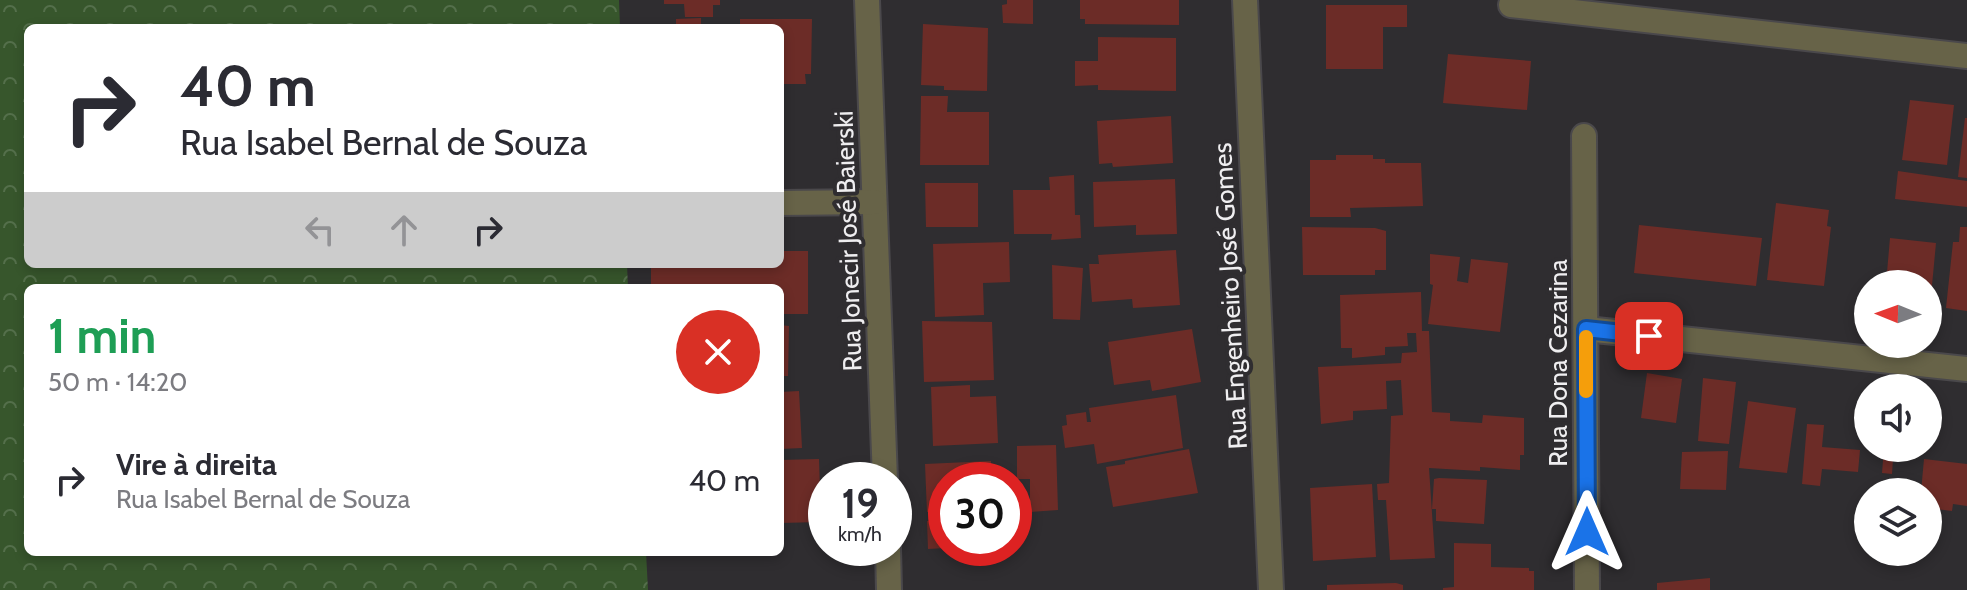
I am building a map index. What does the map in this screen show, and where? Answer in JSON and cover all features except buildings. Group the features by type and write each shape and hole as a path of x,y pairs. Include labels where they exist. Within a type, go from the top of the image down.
{"street":[{"name":"Rua Jonecir José Baierski","path":"867,0 884,462"},
{"name":"Rua Engenheiro José Gomes","path":"1245,0 1271,590"},
{"path":"1511,5 1967,56"},
{"name":"Rua Dona Cezarina","path":"1584,136 1587,590"},
{"path":"784,203 874,202"},
{"path":"1586,329 1967,369"},
{"path":"888,566 889,590"}],"green space":[{"path":"0,0 619,0 620,24 24,24 24,268 627,268 628,284 24,284 24,556 646,556 648,590 0,590"}],"slow traffic":[{"path":"1586,337 1586,391"}],"route":[{"path":"1587,532 1586,329 1649,336"}]}
